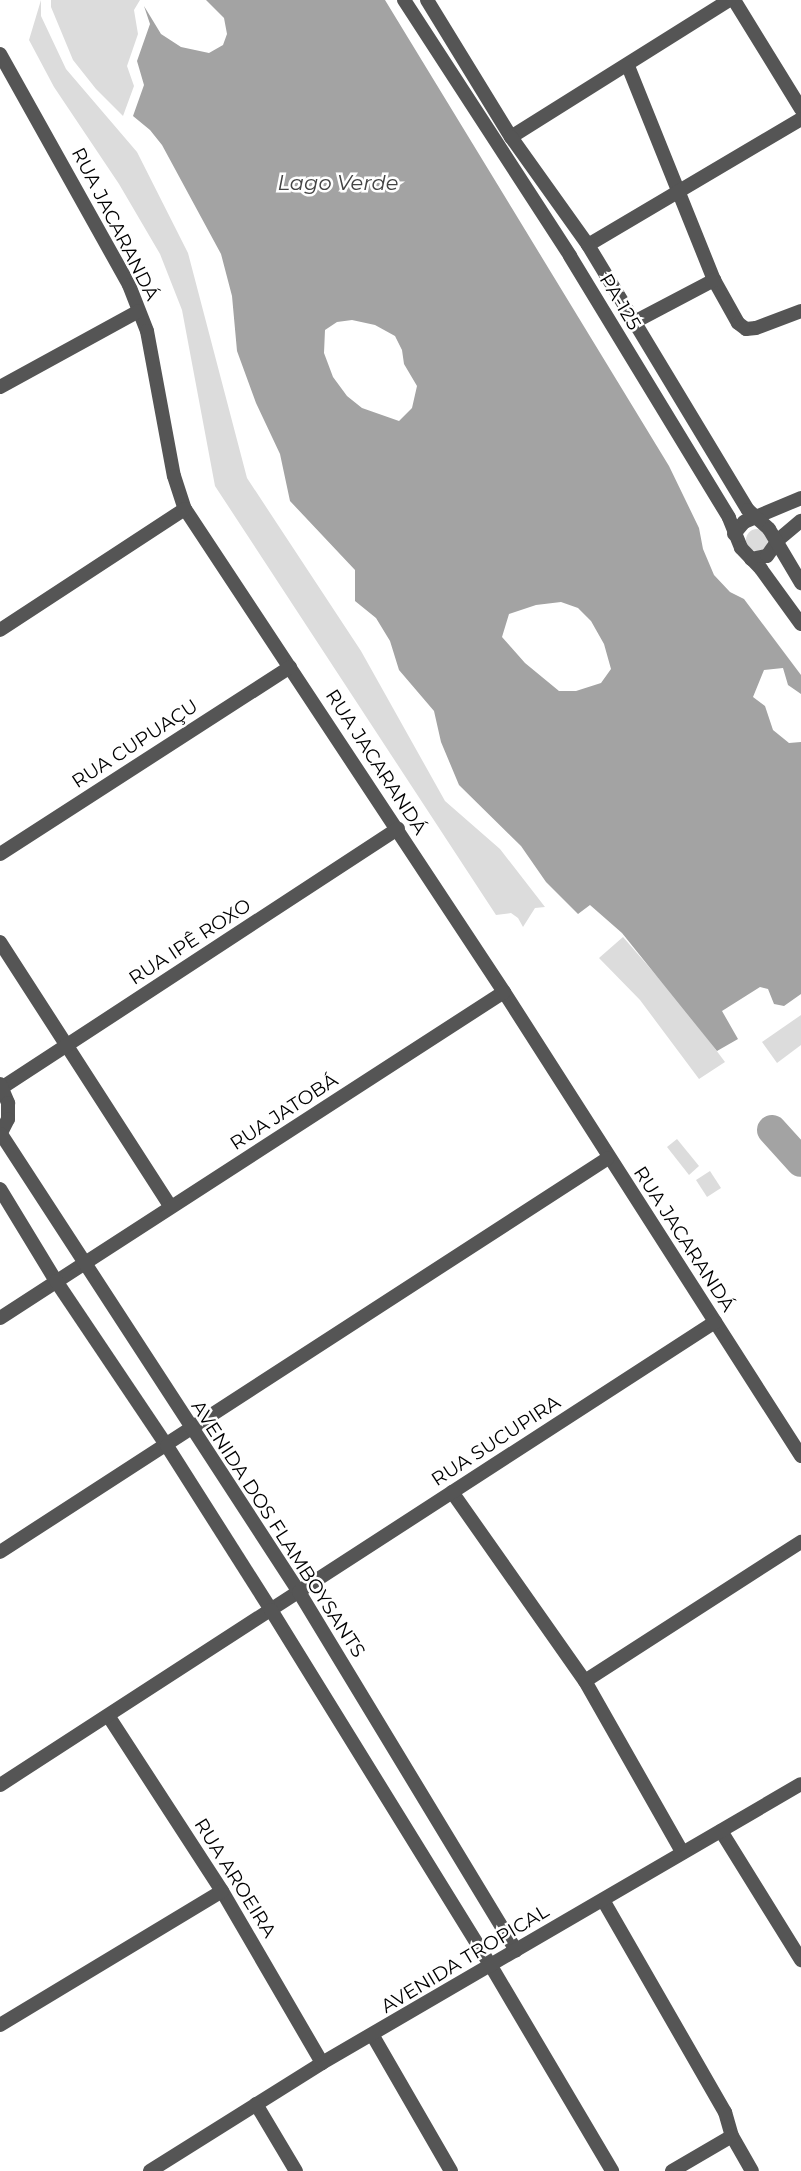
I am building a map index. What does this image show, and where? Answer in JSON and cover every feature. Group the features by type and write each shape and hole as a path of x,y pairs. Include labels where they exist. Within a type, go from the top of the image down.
{"street":[{"name":"PA-125","path":"404,0 570,256 729,518 740,548 801,624"},
{"name":"PA-125","path":"427,0 511,136 588,245 748,510 760,517 778,540 801,583"},
{"path":"511,136 732,0 801,109"},
{"name":"RUA JACARANDÁ","path":"0,54 129,285 147,331 174,476 186,509 504,992 801,1456"},
{"path":"628,65 714,280 738,323 746,329 756,328 801,311"},
{"path":"0,80 15,78"},
{"path":"588,245 801,119"},
{"path":"640,319 714,280"},
{"path":"0,387 139,310"},
{"path":"734,534 744,522 801,498"},
{"path":"0,630 186,509"},
{"path":"751,559 767,556 778,540 801,522"},
{"name":"RUA CUPUAÇU","path":"0,854 290,667"},
{"name":"RUA IPÊ ROXO","path":"1,1085 398,830"},
{"path":"0,942 171,1207"},
{"name":"RUA JATOBÁ","path":"56,1281 504,992"},
{"path":"1,1085 8,1102 8,1119 1,1135"},
{"name":"AVENIDA DOS FLAMBOYSANTS","path":"1,1135 299,1592 516,1950"},
{"path":"0,1552 608,1158"},
{"path":"0,1189 56,1281 167,1446 271,1610 491,1966 612,2171"},
{"path":"0,1318 56,1281"},
{"name":"RUA SUCUPIRA","path":"0,1785 109,1717 715,1322"},
{"path":"452,1492 585,1681 682,1852"},
{"path":"585,1681 801,1542"},
{"name":"RUA AROEIRA","path":"109,1717 222,1891 323,2063"},
{"name":"AVENIDA TROPICAL","path":"150,2171 323,2063 801,1784"},
{"path":"721,1831 801,1961"},
{"path":"0,2025 222,1891"},
{"path":"603,1900 726,2112 732,2136 752,2171"},
{"path":"373,2036 451,2171"},
{"path":"256,2104 296,2171"},
{"path":"672,2171 732,2136"}],"shaded area":[{"path":"41,0 41,16 66,69 137,152 188,253 247,478 361,651 445,801 500,849 545,907 535,908 523,927 511,913 496,915 215,486 182,310 160,254 119,184 54,87 29,40"},
{"path":"51,0 140,0 134,10 138,34 127,66 134,86 123,116 96,89 73,60 51,7"},
{"path":"757,529 765,532 768,540 765,548 757,551 749,548 746,540 749,532"},
{"path":"623,937 683,1006 725,1062 699,1079 640,1000 599,958"},
{"path":"801,1015 801,1045 777,1063 762,1042"},
{"path":"677,1139 699,1166 689,1175 667,1147"},
{"path":"710,1171 721,1188 707,1197 696,1180"}],"water":[{"name":"Lago Verde","path":"206,0 385,0 669,466 699,528 703,549 714,575 730,592 744,599 801,675 801,694 788,685 783,668 764,670 753,697 765,706 773,730 789,743 801,742 801,994 784,1006 774,1004 768,989 760,987 722,1011 738,1039 717,1051 622,933 590,905 578,914 546,882 521,846 459,785 441,742 434,711 399,670 390,641 376,618 355,601 355,570 290,501 280,454 256,403 237,351 232,296 221,254 162,145 150,130 133,116 144,85 137,61 150,24 144,6 161,34 181,47 209,53 223,45 227,34 224,18","holes":["352,320 375,325 395,336 402,350 404,364 417,386 412,408 399,421 362,408 347,396 333,377 324,353 325,330 337,322","561,602 578,608 591,621 604,644 611,669 601,683 576,691 559,691 525,663 502,637 509,614 536,605"]}],"waterway":[{"path":"772,1130 801,1162"}]}
